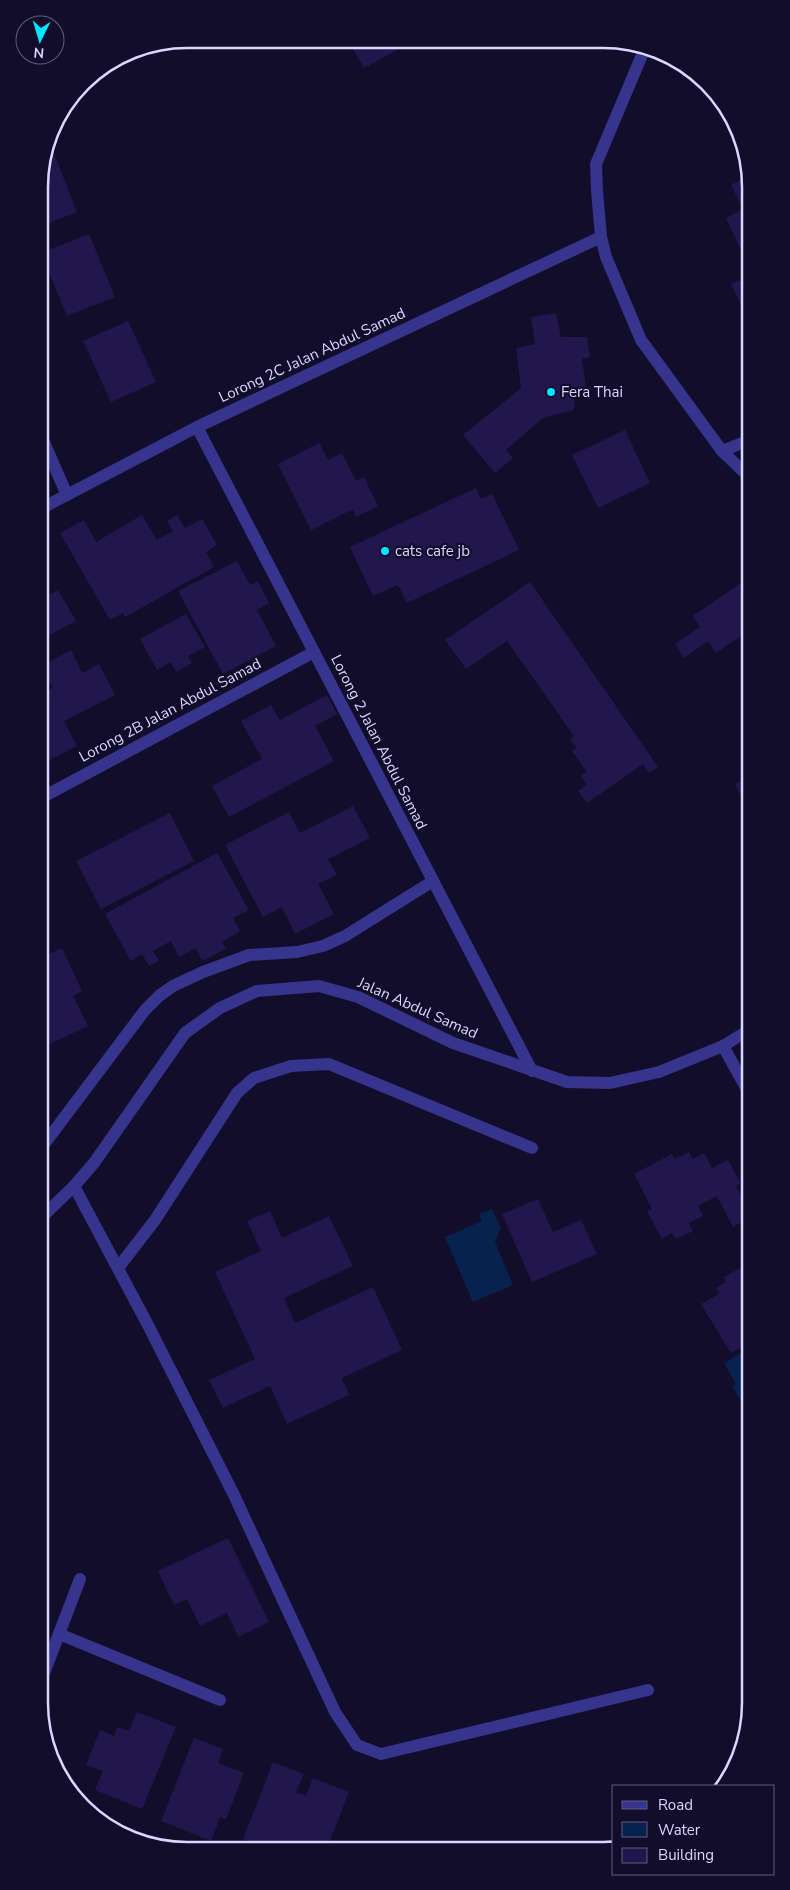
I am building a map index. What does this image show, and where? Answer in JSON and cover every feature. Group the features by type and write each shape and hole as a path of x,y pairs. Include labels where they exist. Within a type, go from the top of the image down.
{"street":[{"path":"643,53 596,164 601,237 606,257 641,340 722,451 742,470"},
{"name":"Lorong 2C Jalan Abdul Samad","path":"48,505 197,428 601,237"},
{"name":"Lorong 2 Jalan Abdul Samad","path":"197,428 532,1071"},
{"path":"722,451 742,443"},
{"path":"48,451 67,495"},
{"name":"Lorong 2B Jalan Abdul Samad","path":"48,794 314,652"},
{"path":"47,1140 145,1010 159,996 173,986 248,955 297,952 323,946 345,936 433,881"},
{"name":"Jalan Abdul Samad","path":"47,1212 94,1163 185,1033 220,1008 257,991 319,986 358,997 453,1043 567,1082 610,1083 659,1072 723,1046 742,1034"},
{"path":"723,1046 742,1080"},
{"path":"118,1268 155,1220 237,1094 254,1078 291,1066 328,1064 532,1148"},
{"path":"74,1186 233,1493 335,1712 357,1745 381,1754 648,1690"},
{"path":"47,1666 80,1579"},
{"path":"60,1634 220,1700"}],"water":[{"path":"492,1209 501,1228 495,1242 513,1285 473,1302 445,1237 482,1221 479,1214"},
{"path":"742,1353 742,1403 732,1386 736,1384 724,1363"}],"building":[{"path":"401,47 364,68 352,48"},
{"path":"52,150 77,212 48,223 48,177"},
{"path":"742,179 742,207 731,185"},
{"path":"742,210 742,247 740,248 726,218"},
{"path":"89,234 115,297 67,316 48,270 48,250"},
{"path":"742,279 742,307 731,284"},
{"name":"Fera Thai","path":"556,313 561,337 587,337 590,357 582,359 587,396 575,397 574,410 543,418 506,450 513,458 495,473 463,435 521,388 516,348 535,344 531,317"},
{"path":"128,321 156,382 111,402 83,341"},
{"path":"625,430 650,483 598,508 572,455"},
{"path":"319,443 328,460 342,453 356,481 364,477 378,506 356,517 353,509 311,530 278,464"},
{"path":"476,488 481,499 492,494 519,550 407,603 398,585 373,596 350,547"},
{"path":"142,515 157,540 173,531 167,521 177,515 185,528 202,519 217,545 206,552 214,567 125,617 123,613 110,620 60,533 84,520 96,542"},
{"path":"237,561 250,585 258,581 269,603 257,610 276,646 223,674 178,591"},
{"path":"530,582 658,767 649,773 643,764 587,803 578,791 587,785 581,776 587,772 572,751 577,748 570,740 574,736 507,641 466,669 445,640"},
{"path":"742,582 742,635 716,653 708,641 684,658 675,644 700,627 693,616"},
{"path":"58,590 76,621 48,636 48,595"},
{"path":"186,614 205,647 188,656 192,663 176,672 171,662 157,670 140,639"},
{"path":"71,650 82,673 99,664 115,695 64,721 77,746 48,761 48,691 53,688 48,678 48,662"},
{"path":"327,695 337,714 315,726 334,761 229,817 212,786 262,759 241,721 271,705 280,720"},
{"path":"742,780 742,797 735,784"},
{"path":"353,806 370,838 328,859 337,875 318,884 334,914 295,934 282,907 263,917 225,845 289,812 300,833"},
{"path":"170,813 194,861 101,909 76,861"},
{"path":"217,853 249,910 233,918 240,931 222,942 226,949 202,961 196,948 179,957 171,941 153,951 159,961 149,966 142,954 131,961 105,914"},
{"path":"62,948 82,991 73,996 88,1026 50,1044 47,1039 47,955"},
{"path":"689,1152 693,1159 704,1153 712,1168 728,1160 740,1183 736,1186 742,1198 742,1222 733,1227 717,1196 698,1206 703,1216 689,1223 693,1231 676,1239 672,1233 662,1239 647,1211 652,1209 634,1174 672,1154 674,1159"},
{"path":"538,1199 553,1232 581,1220 597,1254 532,1282 502,1214"},
{"path":"270,1211 282,1238 329,1216 353,1266 284,1298 295,1323 373,1287 402,1350 342,1378 349,1395 287,1424 270,1386 223,1408 209,1380 255,1359 215,1272 261,1251 247,1221"},
{"path":"740,1268 742,1271 742,1347 731,1353 701,1304 719,1294 716,1288 726,1282 724,1277"},
{"path":"228,1538 269,1622 238,1637 227,1613 200,1626 187,1599 174,1605 158,1571"},
{"path":"137,1712 176,1727 142,1809 95,1790 103,1771 86,1765 100,1730 114,1736 117,1727 129,1731"},
{"path":"194,1738 223,1749 218,1763 244,1773 226,1819 220,1817 211,1841 161,1821"},
{"path":"273,1762 304,1774 296,1792 306,1796 313,1778 349,1792 329,1842 250,1842 243,1839"}],"place":[{"name":"Fera Thai","path":"551,392"},
{"name":"cats cafe jb","path":"385,551"}]}
